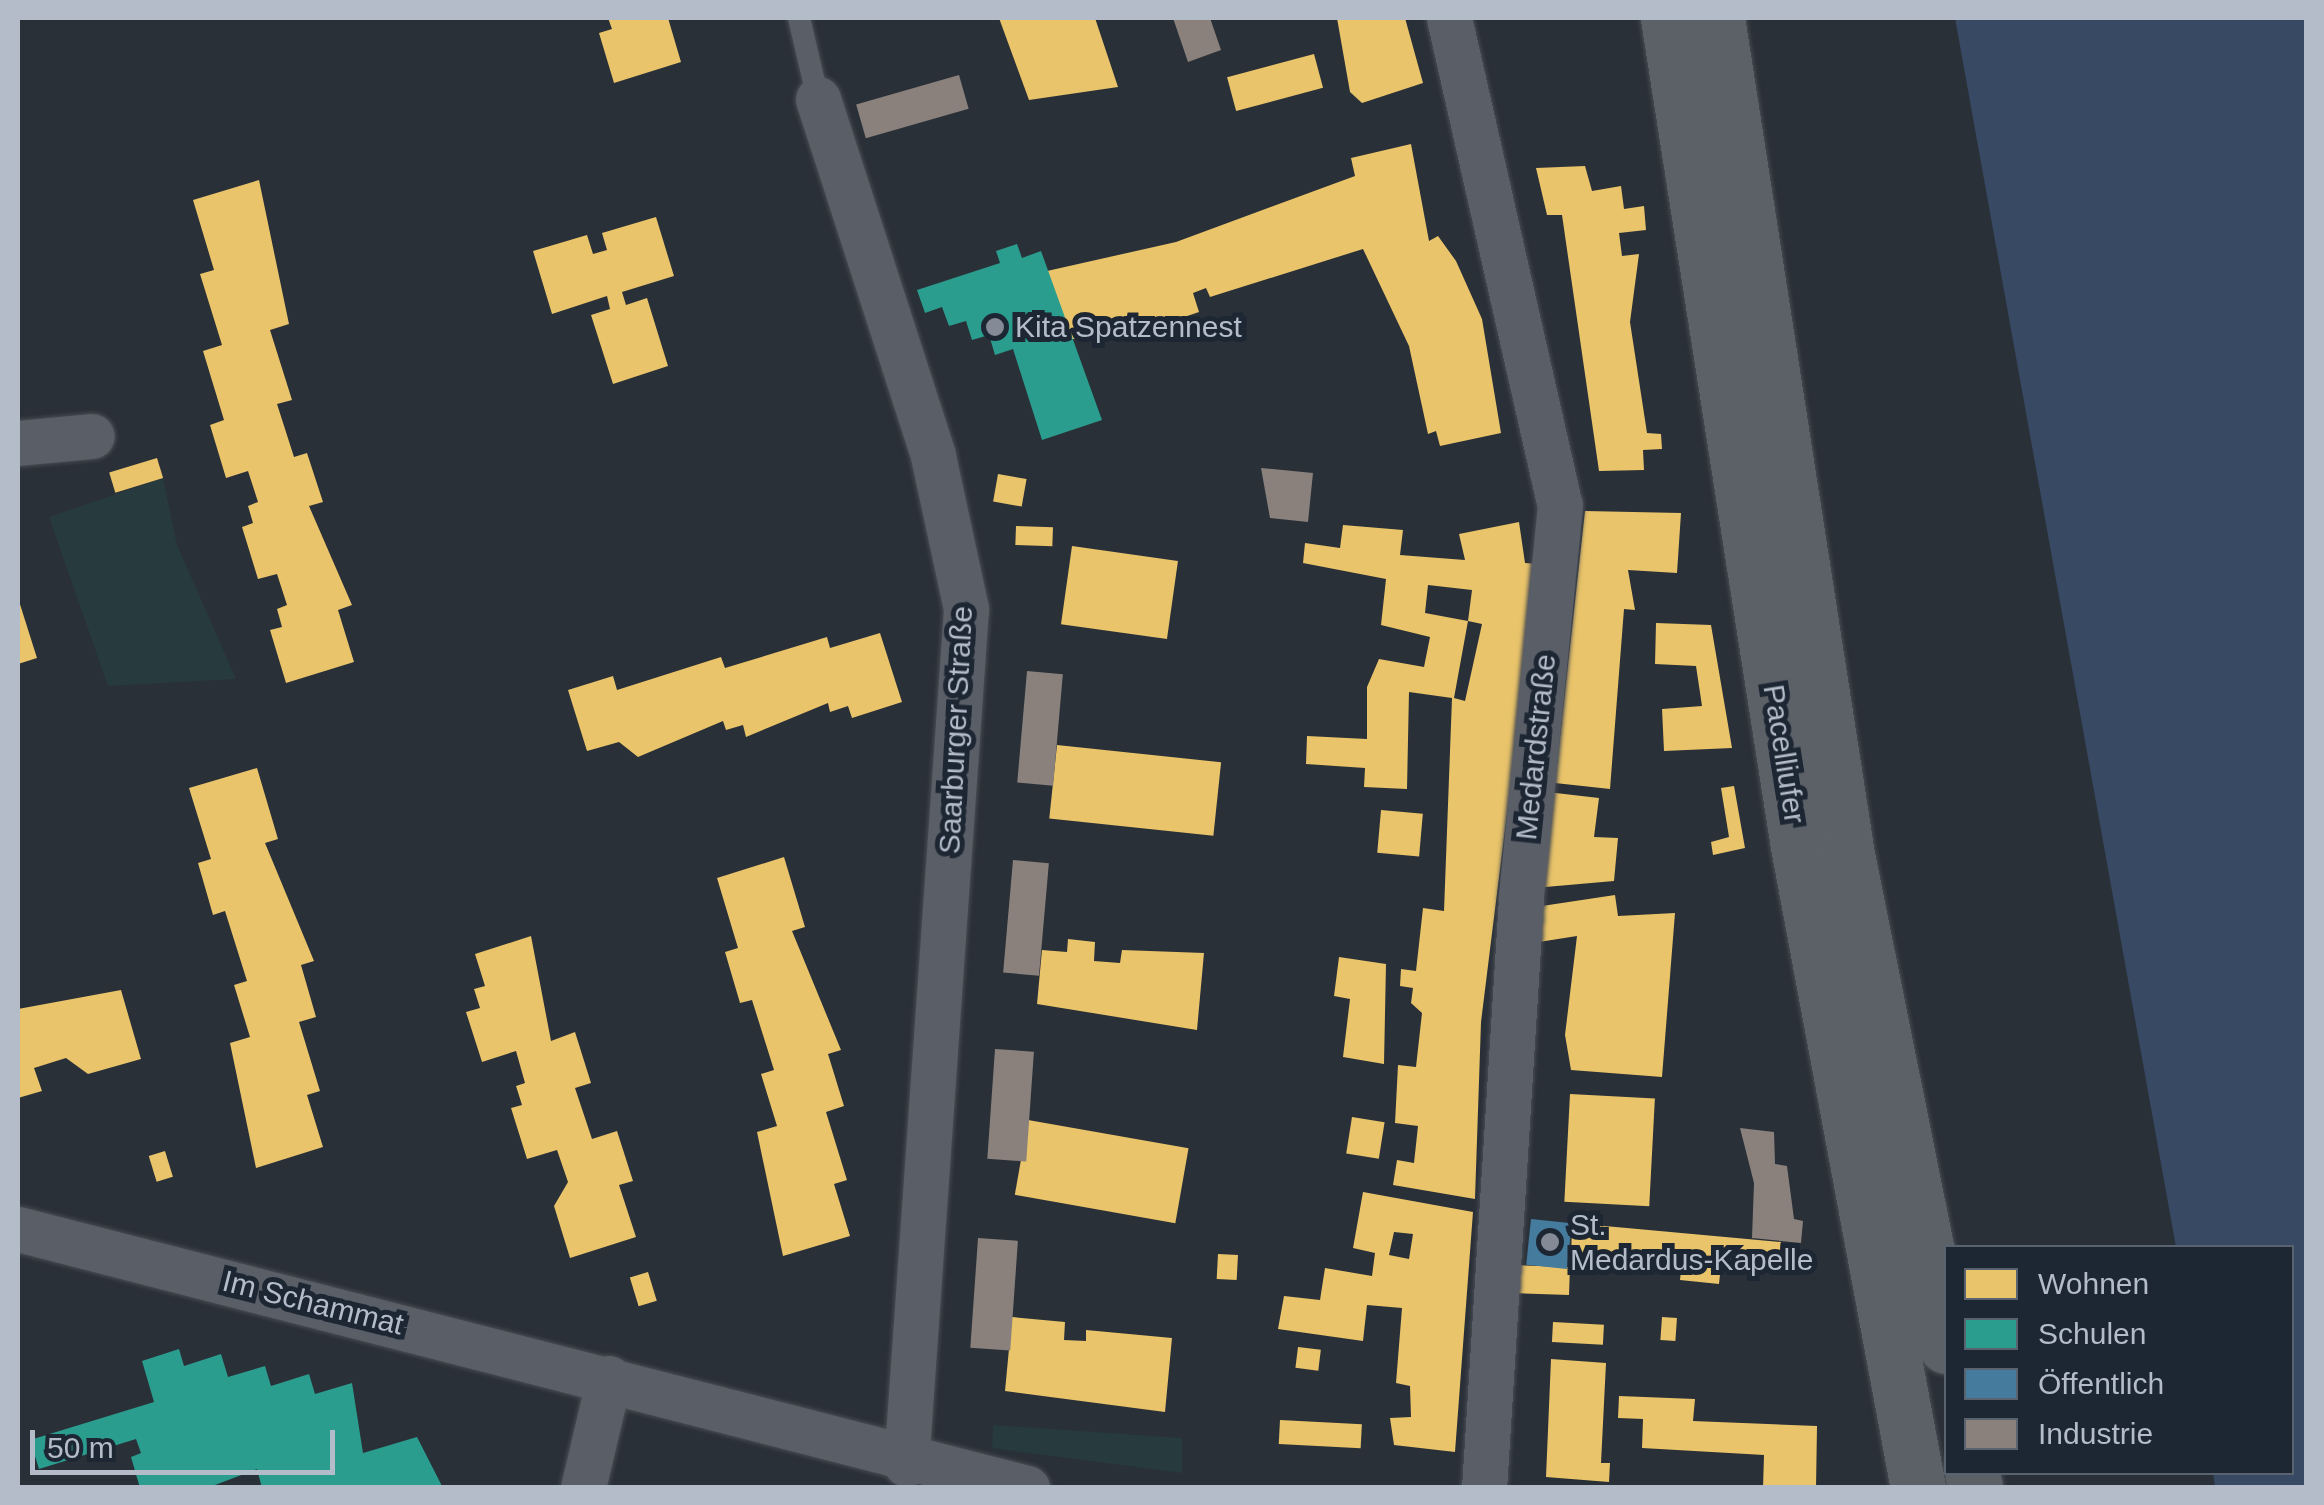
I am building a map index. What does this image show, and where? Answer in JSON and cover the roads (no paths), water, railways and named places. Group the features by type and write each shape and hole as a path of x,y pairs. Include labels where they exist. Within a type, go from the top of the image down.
{"main road":[{"name":"Pacelliufer","path":"1668,18 1798,846 1918,1488"},
{"name":"Pacelliufer","path":"1717,18 1848,855 1944,1336"}],"street":[{"name":"Medardstraße","path":"1449,18 1560,505 1520,899 1484,1488"},
{"name":"Saarburger Straße","path":"818,100 932,456 966,609 906,1464"},
{"path":"18,443 92,436"},
{"name":"Im Schammat","path":"18,1229 608,1378 906,1464 1026,1488"},
{"path":"583,1488 608,1378"}],"lane":[{"name":"Saarburger Straße","path":"799,18 818,100"}],"water":[{"path":"1955,18 2306,18 2306,1487 2215,1487 2213,1475 2294,1475 2294,1245 2176,1245"}],"place":[{"name":"Kita Spatzennest","path":"995,327"},
{"name":"St. Medardus-Kapelle","path":"1550,1242"}]}
